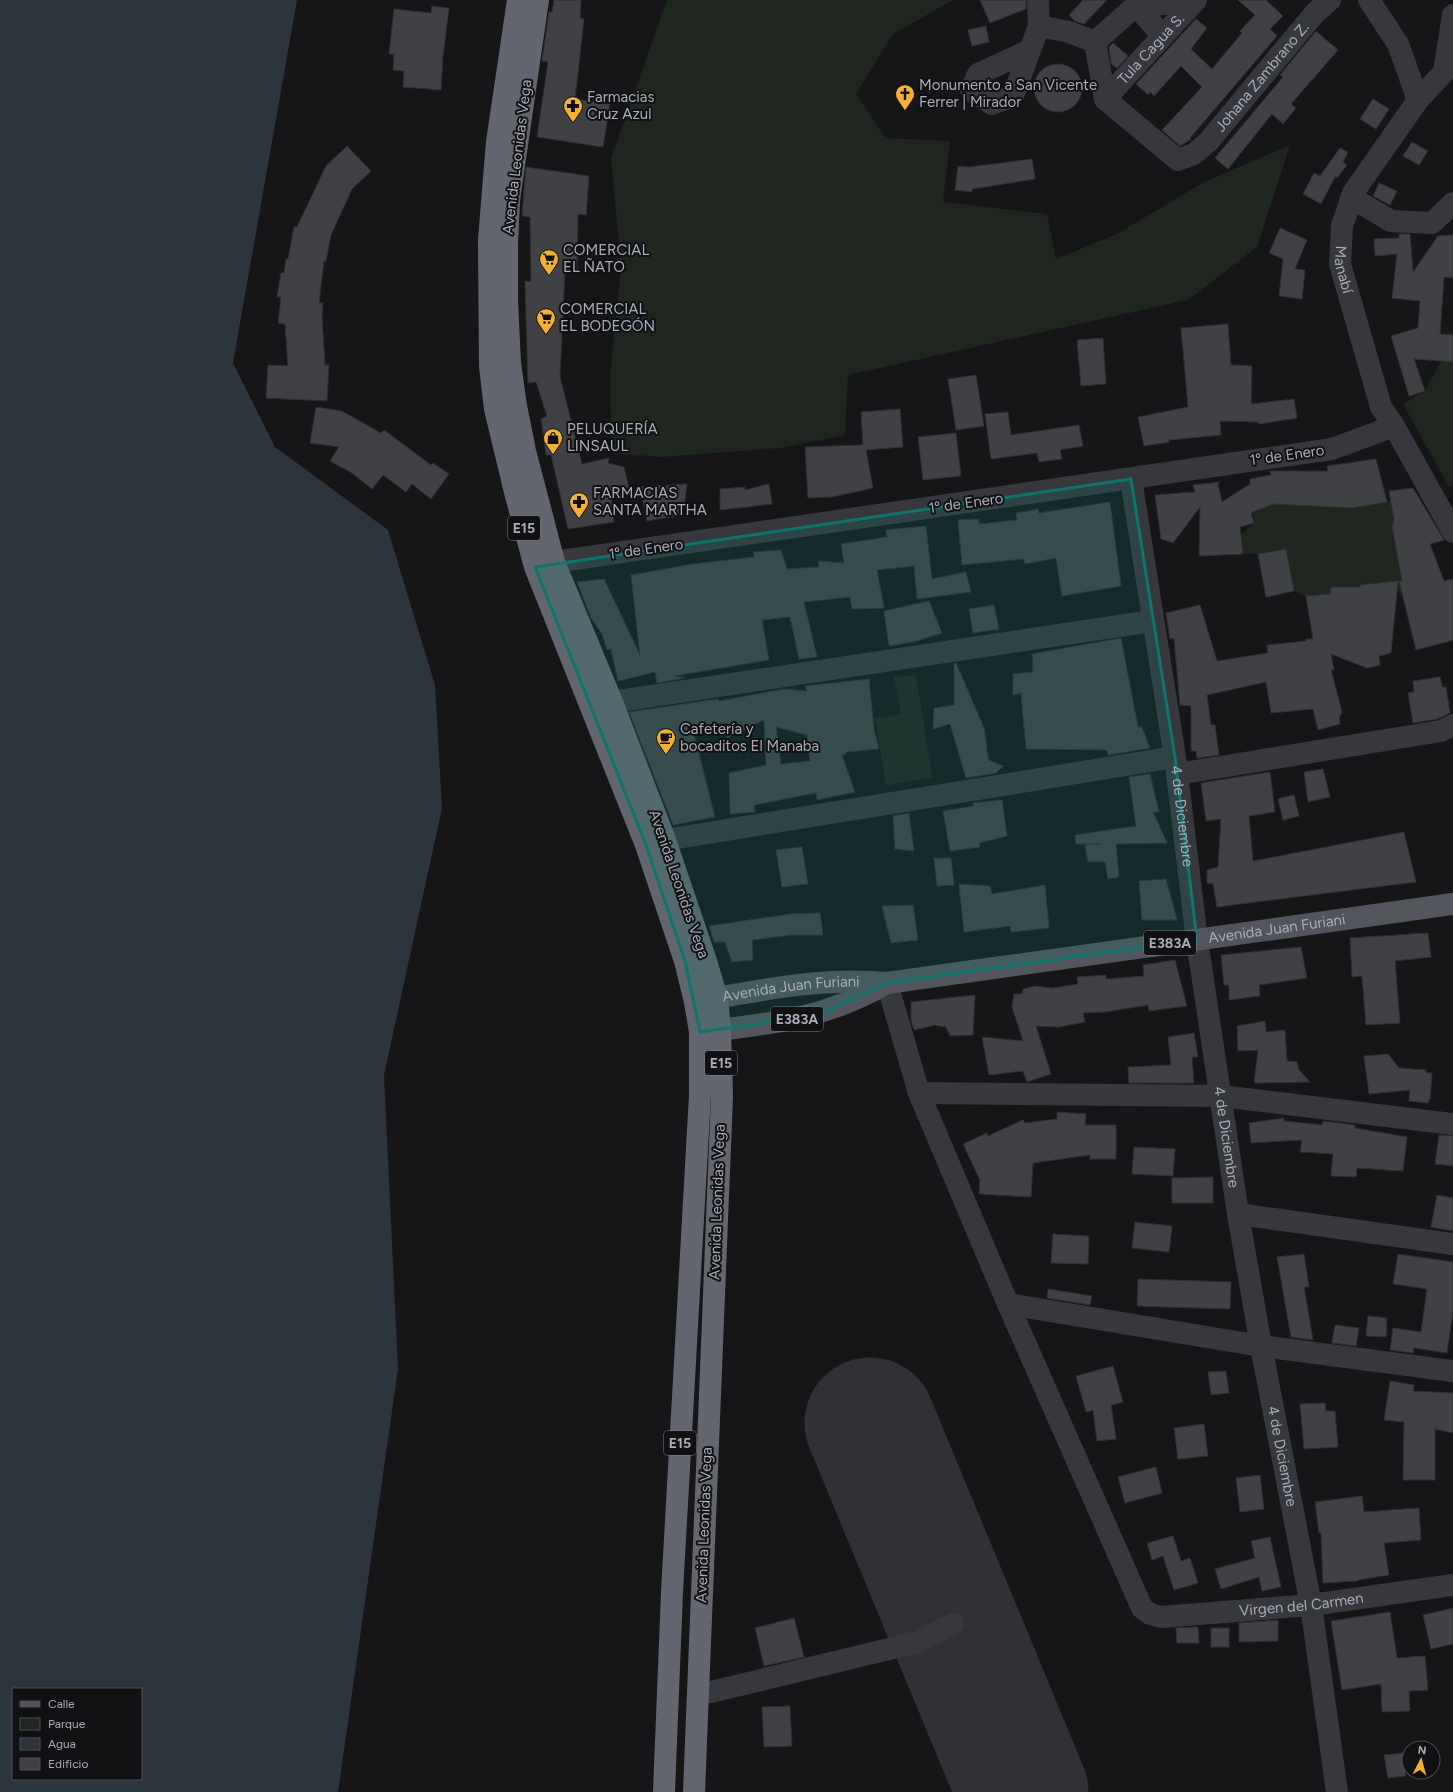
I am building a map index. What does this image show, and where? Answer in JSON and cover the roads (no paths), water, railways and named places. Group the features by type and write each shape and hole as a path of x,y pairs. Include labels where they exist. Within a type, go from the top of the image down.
{"highway":[{"name":"Avenida Leonidas Vega","path":"518,0 497,142 489,240 490,366 497,417 515,492 545,565 646,846 685,961 695,1002 710,1031 722,1096 694,1792"},
{"name":"Avenida Leonidas Vega","path":"538,0 509,200 506,244 510,362 516,406 545,565 612,702 665,840 705,958 716,998 700,1095 673,1576 664,1792"}],"main road":[{"name":"Avenida Juan Furiani","path":"695,1002 763,989 839,981 859,980 887,983 1453,904"},
{"name":"Avenida Juan Furiani","path":"710,1031 767,1024 826,1012 852,1002 887,983"}],"street":[{"path":"1030,50 1039,26 1038,0"},
{"name":"Johana Zambrano Z.","path":"1105,99 1178,160 1194,154 1208,142 1315,13 1330,0"},
{"path":"1369,0 1398,44 1418,100"},
{"path":"1095,42 1139,3 1195,1"},
{"name":"Tula Cagua S.","path":"1105,99 1195,1"},
{"path":"1139,3 1163,36"},
{"name":"Manabí","path":"1453,15 1444,72 1418,100 1357,187 1352,198 1342,226 1340,264 1381,407 1394,426 1453,532"},
{"path":"1039,26 1068,32 1095,42"},
{"path":"1095,42 1105,99"},
{"path":"1352,198 1391,221 1432,223 1453,203"},
{"name":"1º de Enero","path":"545,565 1332,449 1394,426"},
{"name":"4 de Diciembre","path":"1131,479 1152,621 1176,766 1197,940 1222,1096 1238,1214 1261,1346 1311,1605 1337,1792"},
{"path":"612,702 1152,621"},
{"path":"665,840 1176,766 1441,730 1453,725"},
{"path":"887,983 919,1093 1008,1304 1261,1346 1453,1371"},
{"path":"919,1093 1222,1096 1453,1124"},
{"path":"1238,1214 1453,1244"},
{"name":"Virgen del Carmen","path":"1008,1304 1137,1599 1142,1608 1150,1614 1161,1617 1311,1605 1453,1585"},
{"path":"698,1692 711,1692 918,1642 953,1624"}],"water":[{"path":"0,0 297,0 233,363 275,447 388,530 435,685 442,808 384,1075 398,1369 338,1792 0,1792"}],"place":[{"name":"Monumento a San Vicente Ferrer | Mirador","path":"905,111"},
{"name":"Farmacias Cruz Azul","path":"573,123"},
{"name":"COMERCIAL EL ÑATO","path":"549,276"},
{"name":"COMERCIAL EL BODEGÓN","path":"546,335"},
{"name":"PELUQUERÍA LINSAUL","path":"553,455"},
{"name":"FARMACIAS SANTA MARTHA","path":"579,519"},
{"name":"Cafetería y bocaditos El Manaba","path":"666,755"}]}
